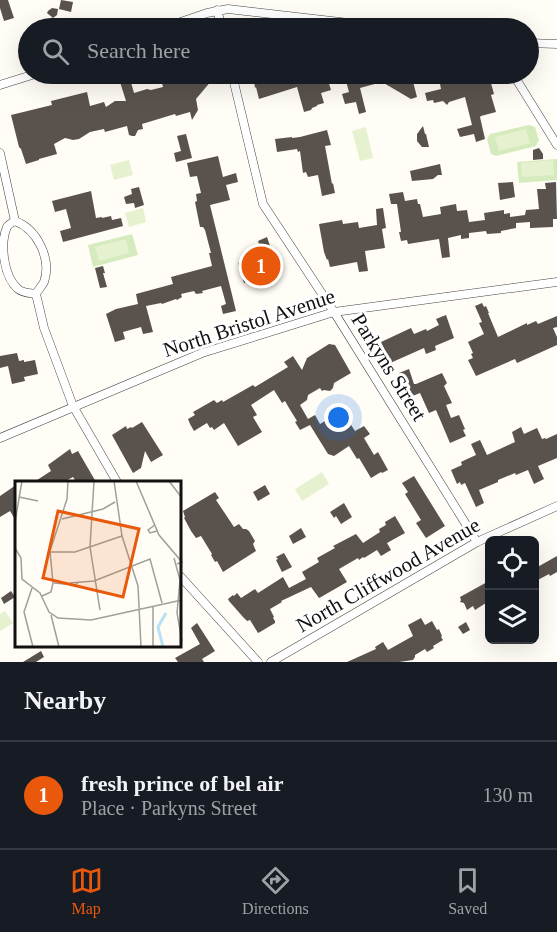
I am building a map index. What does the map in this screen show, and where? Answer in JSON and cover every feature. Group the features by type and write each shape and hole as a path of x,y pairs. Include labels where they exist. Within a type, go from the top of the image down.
{"street":[{"path":"193,18 228,9 306,18"},
{"path":"217,10 219,18"},
{"path":"539,43 557,44"},
{"path":"0,85 18,80"},
{"name":"Parkyns Street","path":"234,84 263,204 334,312 477,542"},
{"path":"519,84 557,145"},
{"path":"0,153 15,221"},
{"path":"15,221 22,223 36,237 45,259 44,282 36,294 44,328 73,406 116,481"},
{"path":"15,221 8,226 2,238 3,264 8,278 17,289 25,293 36,294"},
{"name":"North Bristol Avenue","path":"0,438 202,353 334,312 557,282"},
{"name":"North Cliffwood Avenue","path":"272,662 477,542 557,506"},
{"path":"182,578 258,662"}],"green space":[{"path":"529,125 535,127 539,140 536,146 496,156 491,154 487,139 490,134"},
{"path":"366,127 373,158 360,161 352,131"},
{"path":"526,129 530,143 499,151 495,137"},
{"path":"557,159 557,180 519,183 517,162"},
{"path":"129,160 133,175 114,180 110,165"},
{"path":"553,160 554,175 522,177 521,163"},
{"path":"143,208 146,222 129,227 125,213"},
{"path":"132,234 138,255 93,267 88,245"},
{"path":"126,239 129,253 99,261 95,247"},
{"path":"322,472 329,484 302,501 295,489"},
{"path":"5,611 13,623 0,631 0,614"}],"building":[{"path":"0,0 8,0 14,18 4,21"},
{"path":"61,0 73,2 71,12 59,9"},
{"path":"52,8 58,9 57,15 53,18 47,13"},
{"path":"121,84 131,84 134,93 163,87 162,84 209,84 196,99 198,110 192,120 190,112 176,116 175,114 142,124 143,129 138,130 135,136 129,135 127,126 105,132 104,129 90,132 79,139 65,138 54,144 57,154 26,164 11,115 52,105 51,101 87,92 90,106 104,102 106,107 115,101 126,101"},
{"path":"254,84 329,84 331,90 321,93 324,103 304,112 297,87 259,99"},
{"path":"347,84 375,84 360,88 366,112 359,114 356,102 345,104 342,94 349,92"},
{"path":"385,84 414,84 417,97 411,99"},
{"path":"440,84 491,84 494,94 491,95 496,112 480,117 485,139 476,142 474,134 460,137 457,129 472,125 465,97 449,102 447,105 443,101 434,103 433,100 427,101 425,93 441,89"},
{"path":"423,126 429,147 422,147 417,141 417,134"},
{"path":"327,130 331,145 325,146 335,193 322,196 318,175 308,177 306,172 303,173 300,151 298,152 297,149 277,152 275,139 300,137"},
{"path":"186,134 192,158 176,162 174,153 181,151 177,136"},
{"path":"539,148 543,159 533,160 533,150"},
{"path":"218,156 223,177 236,173 238,182 226,185 230,200 210,205 236,311 223,314 221,306 226,304 221,286 202,291 203,293 196,294 194,291 181,294 182,297 177,300 146,306 153,332 143,334 141,327 123,332 125,339 115,342 106,314 138,304 136,294 173,284 171,277 212,266 205,230 200,227 195,202 197,201 196,194 201,193 197,176 190,177 187,163"},
{"path":"440,164 442,175 433,179 412,181 410,171"},
{"path":"513,182 515,197 500,200 498,183"},
{"path":"556,182 557,219 553,219 553,227 530,228 530,222 516,223 516,228 501,231 501,233 487,234 486,231 469,233 469,238 461,239 461,235 448,238 450,257 442,258 439,239 408,244 407,240 401,241 397,204 391,204 389,194 403,192 405,201 417,199 423,217 441,214 440,207 456,204 457,211 467,210 469,222 485,220 484,213 504,210 504,214 510,213 510,217 525,215 526,210 539,209 537,189 546,189 545,183"},
{"path":"139,187 144,205 135,208 134,203 126,204 124,197 132,194 131,189"},
{"path":"91,191 96,218 111,216 112,220 121,218 123,226 63,242 60,231 71,228 66,209 55,212 52,201"},
{"path":"383,208 386,228 382,229 385,248 365,251 368,271 359,272 357,262 330,267 324,252 319,224 342,220 343,224 358,222 359,228 377,225 376,209"},
{"path":"267,237 275,261 279,259 282,267 270,271 271,273 265,275 262,280 256,278 244,283 238,263 263,255 258,241"},
{"path":"103,266 107,287 100,288 95,268"},
{"path":"482,303 484,307 486,306 498,337 527,323 527,325 536,321 538,324 557,316 557,327 553,328 557,337 557,345 517,363 515,359 476,376 468,360 473,358 471,354 473,353 468,342 484,334 475,306"},
{"path":"446,315 454,338 435,346 436,350 426,354 424,348 388,364 381,342 411,328 414,334 426,329 427,331 439,325 436,319"},
{"path":"329,344 335,345 351,373 334,383 330,391 322,391 320,388 308,395 307,400 300,405 308,419 315,415 320,424 342,411 355,431 364,426 370,434 364,438 374,455 378,452 388,470 371,478 349,446 334,456 328,454 310,425 300,430 285,401 282,403 274,390 251,405 257,415 253,417 262,432 238,446 224,423 214,430 207,423 194,431 188,419 195,415 193,412 214,400 217,403 222,400 223,402 253,385 255,387 288,367 284,362 293,356 302,370 307,358"},
{"path":"17,353 19,361 35,360 38,374 24,377 25,381 12,384 8,366 0,368 0,356"},
{"path":"409,369 414,384 442,373 447,383 444,386 452,403 446,405 451,418 459,415 466,436 450,443 436,410 429,413 420,393 410,397 399,373"},
{"path":"142,422 163,455 151,462 145,451 141,468 133,473 112,435 126,426 127,429 132,428"},
{"path":"521,427 524,434 537,428 542,439 557,434 557,458 538,466 544,479 534,484 528,470 516,475 515,473 479,490 484,503 476,507 465,483 457,484 451,470 476,455 471,444 480,440 487,455 515,442 512,432"},
{"path":"70,449 72,454 78,451 95,481 75,481 73,477 66,481 36,481 51,471 48,465"},
{"path":"414,476 445,526 426,538 416,523 421,520 405,494 408,492 402,483"},
{"path":"265,485 270,494 258,501 253,492"},
{"path":"15,486 15,519 10,511 0,517 0,496"},
{"path":"215,492 219,498 216,500 234,527 239,524 243,529 249,531 255,541 253,544 256,551 223,572 201,536 196,538 191,531 183,511"},
{"path":"344,503 352,517 341,524 330,512"},
{"path":"395,516 405,533 387,543 391,550 381,556 377,550 339,569 347,582 319,598 311,587 281,601 270,609 275,623 260,632 258,633 250,620 247,621 229,601 228,599 237,593 241,598 255,589 258,593 283,577 289,588 306,579 302,572 319,562 317,558 335,548 333,546 356,534 363,543 380,532 379,529 386,525 385,522"},
{"path":"301,528 306,537 293,544 289,536"},
{"path":"284,553 292,567 282,572 276,557"},
{"path":"557,556 557,572 550,576 549,574 539,579 539,566"},
{"path":"485,583 485,604 475,610 473,606 467,610 464,603 460,602 460,597"},
{"path":"11,591 15,597 4,604 1,598"},
{"path":"421,618 425,625 432,621 437,630 439,629 443,640 433,646 434,648 427,652 425,649 415,655 413,660 347,662 376,649 375,647 383,642 388,650 413,636 408,625"},
{"path":"466,622 470,630 463,634 458,627"},
{"path":"197,623 215,651 202,659 204,662 178,662 175,658 200,644 191,628"},
{"path":"41,651 44,657 36,662 23,662"}],"place":[{"name":"fresh prince of bel air","path":"261,266"}]}
